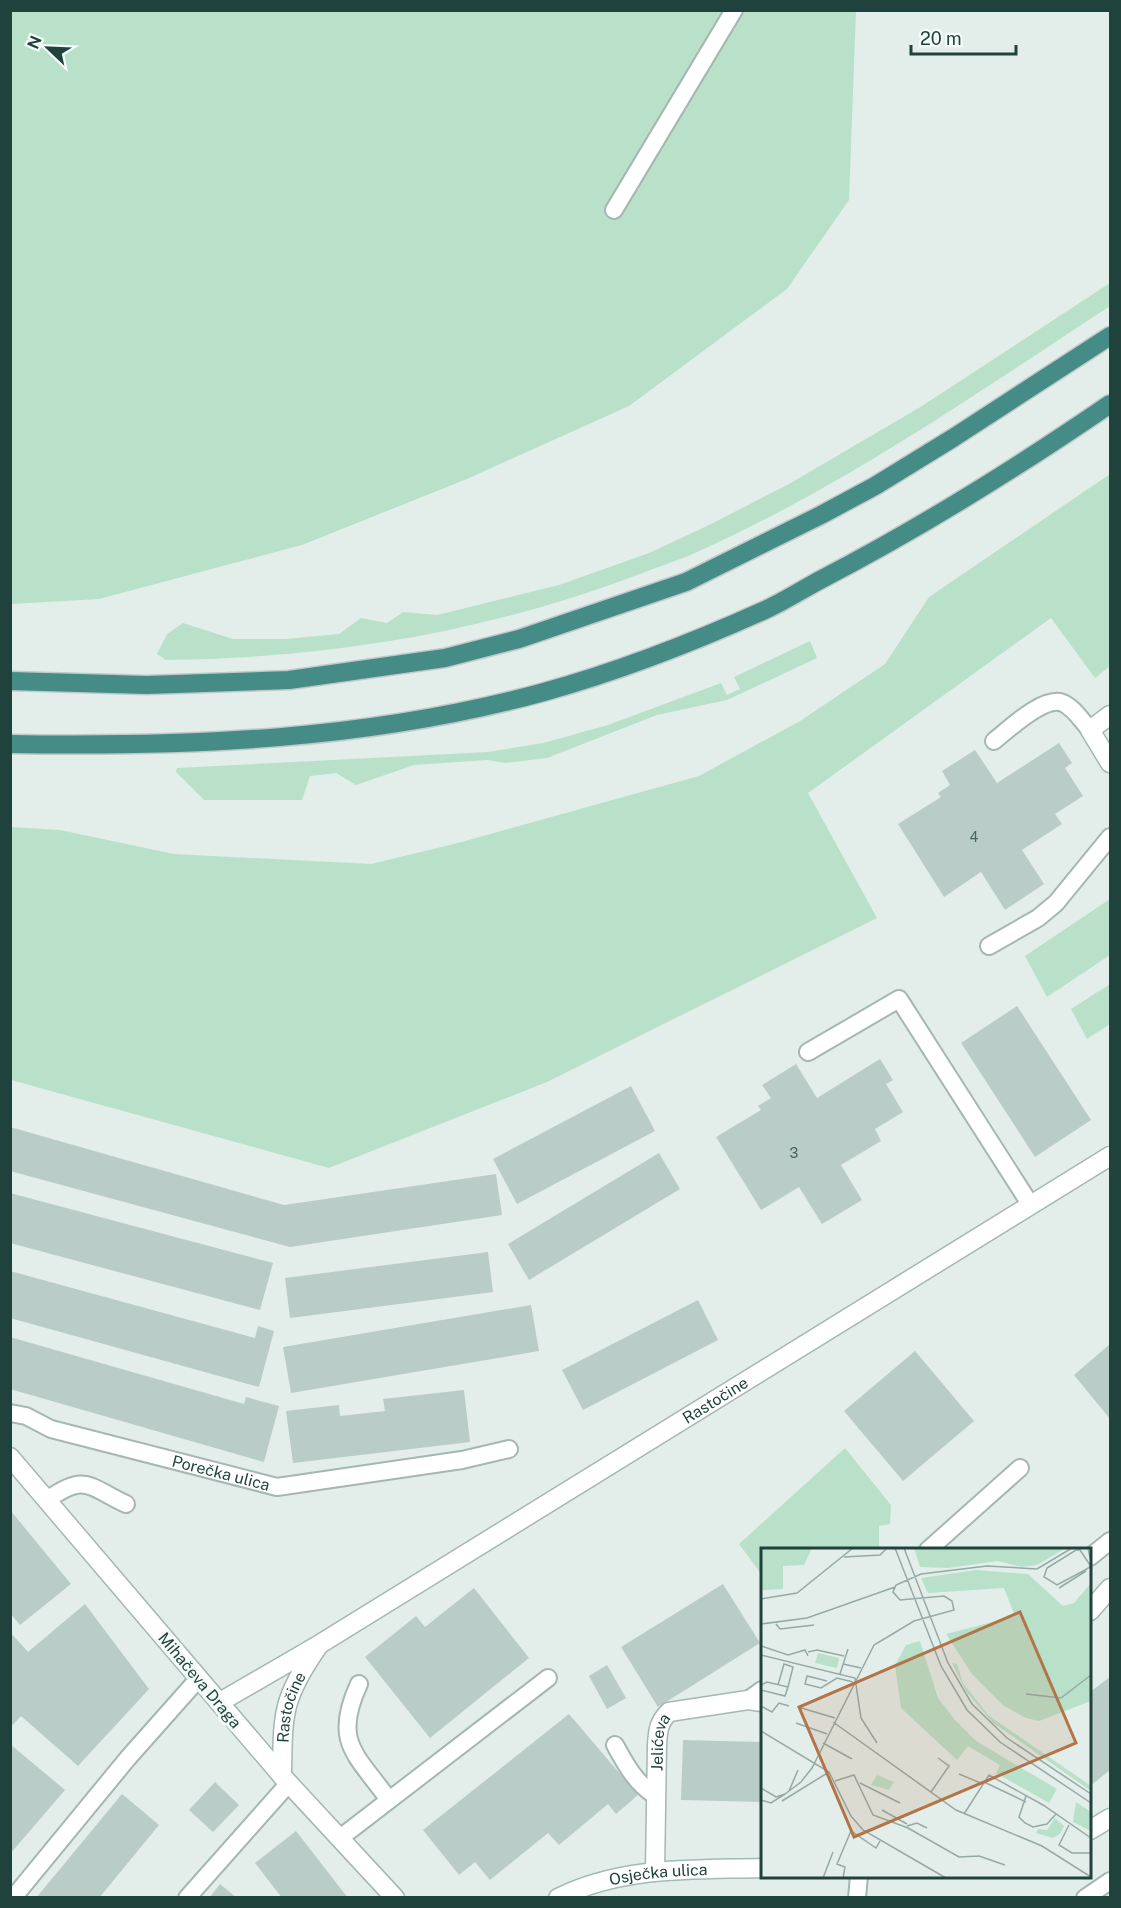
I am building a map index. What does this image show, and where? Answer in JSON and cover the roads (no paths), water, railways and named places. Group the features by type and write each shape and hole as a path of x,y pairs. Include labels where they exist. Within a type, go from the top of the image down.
{"highway":[{"path":"10,681 147,685 289,680 444,658 519,639 686,582 875,486 1110,336"},
{"path":"10,744 215,743 371,728 512,700 619,668 768,609 880,549 1110,404"}],"street":[{"path":"1110,715 1090,730 1110,763"},
{"name":"Rastočine","path":"220,1702 320,1644 1110,1156"},
{"name":"Mihačeva Draga","path":"10,1457 285,1780 395,1898"},
{"path":"1091,1609 1110,1588"},
{"name":"Rastočine","path":"285,1780 286,1704 295,1680 320,1644"},
{"name":"Jelićeva","path":"655,1871 658,1727 669,1712 758,1697"},
{"path":"1091,1829 1110,1818"},
{"name":"Osječka ulica","path":"566,1896 610,1878 655,1871 761,1868"}],"lane":[{"path":"614,210 734,10"},
{"path":"993,741 1036,708 1051,703 1061,702 1069,707 1090,730"},
{"path":"989,946 1038,918 1056,903 1110,837"},
{"path":"808,1052 899,999 1030,1204"},
{"name":"Porečka ulica","path":"10,1413 26,1416 51,1430 277,1487 462,1460 508,1449"},
{"path":"930,1548 1020,1468"},
{"path":"47,1500 74,1483 84,1484 126,1504"},
{"path":"1091,1555 1110,1541"},
{"path":"13,1898 128,1758 200,1678"},
{"path":"340,1838 548,1678"},
{"path":"359,1684 346,1718 347,1732 351,1747 389,1800"},
{"path":"615,1745 632,1774 656,1796"},
{"path":"187,1898 285,1780"},
{"path":"857,1898 859,1878"},
{"path":"1085,1898 1110,1881"}]}
